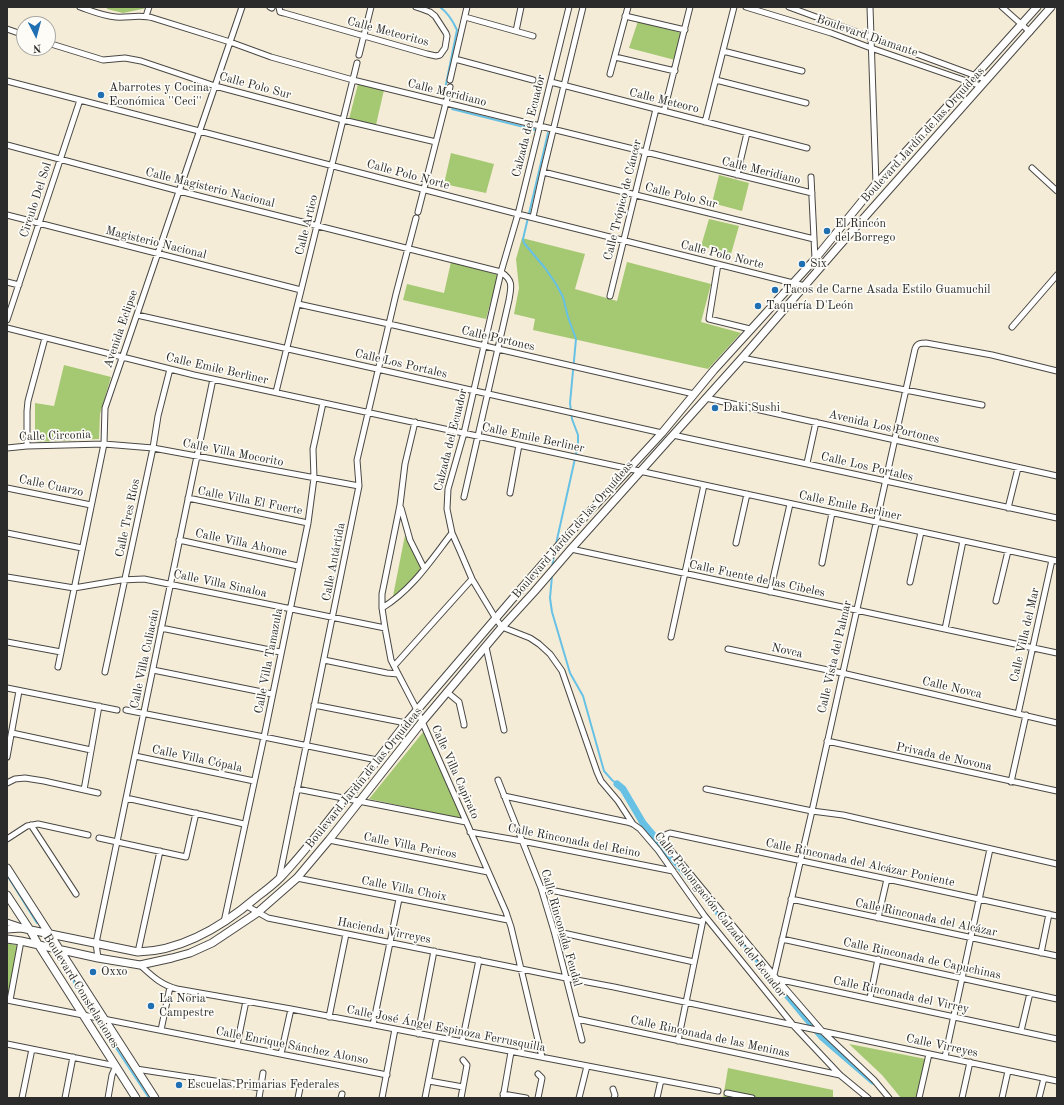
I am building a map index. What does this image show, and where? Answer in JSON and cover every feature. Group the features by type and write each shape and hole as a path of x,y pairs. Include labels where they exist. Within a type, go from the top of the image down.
{"street":[{"name":"Calle Meridiano","path":"80,7 108,16 146,16 230,42 271,57 353,80 812,193"},
{"path":"98,14 100,7"},
{"path":"146,16 149,7"},
{"name":"Avenida Eclipse","path":"58,667 104,444 105,408 242,7"},
{"name":"Calle Meteoritos","path":"279,7 280,12 427,54 436,56 440,55 445,48 446,33 435,16 422,8"},
{"path":"359,55 371,7"},
{"path":"416,7 422,8"},
{"path":"450,80 468,7"},
{"path":"516,31 521,7"},
{"name":"Calzada del Ecuador","path":"502,627 472,579 452,533 447,509 448,489 464,433 501,272 518,214 569,7"},
{"name":"Calzada del Ecuador","path":"533,217 583,7"},
{"path":"610,74 628,7"},
{"path":"664,111 675,72 690,7"},
{"name":"Calle Meteoro","path":"551,82 705,122 734,7"},
{"name":"Boulevard Diamante","path":"746,7 831,33 981,86"},
{"name":"Boulevard Diamante","path":"789,7 987,80"},
{"path":"870,7 876,184"},
{"path":"1002,7 1030,32"},
{"name":"Boulevard Jardín de las Orquídeas","path":"7,929 21,928 138,952 147,952 178,945 209,932 247,906 279,880 355,789 406,722 546,560 662,432 750,329 815,259 876,184 1037,7"},
{"name":"Boulevard Jardín de las Orquídeas","path":"7,939 140,965 190,953 212,943 257,913 296,878 329,840 422,722 502,627 742,358 1051,7"},
{"path":"625,16 685,30"},
{"path":"465,17 533,36"},
{"name":"Calle Polo Sur","path":"56,45 103,60 126,58 141,61 215,86 343,120 436,142"},
{"path":"723,51 802,71"},
{"path":"615,57 675,72"},
{"path":"455,59 533,80"},
{"name":"Calle Artico","path":"276,392 357,63"},
{"path":"716,80 806,103"},
{"name":"Calle Polo Norte","path":"7,81 518,214 805,286"},
{"path":"418,212 450,87"},
{"name":"Circulo Del Sol","path":"7,320 80,100"},
{"name":"Calle Trópico de Cáncer","path":"610,296 656,109"},
{"path":"705,122 807,148"},
{"path":"737,175 747,133"},
{"name":"Calle Magisterio Nacional","path":"7,145 408,250"},
{"path":"1032,168 1057,192"},
{"name":"Calle Polo Sur","path":"543,172 814,239"},
{"path":"811,177 815,259"},
{"name":"Magisterio Nacional","path":"7,215 301,290"},
{"name":"Calle Antártida","path":"279,880 359,486 357,460 416,218"},
{"path":"408,250 501,272"},
{"path":"718,264 709,319 750,329"},
{"name":"Calzada del Ecuador","path":"464,497 511,289 511,282 508,277 501,272"},
{"path":"1012,327 1057,275"},
{"path":"7,282 19,285"},
{"name":"Calle Portones","path":"298,304 694,394"},
{"name":"Calle Los Portales","path":"137,315 662,432"},
{"name":"Calle Emile Berliner","path":"7,328 212,379 1055,561"},
{"path":"27,446 28,401 45,338"},
{"name":"Calle Vista del Palmar","path":"776,977 782,939 915,349 918,344 926,343 992,355 1057,371"},
{"path":"742,358 982,405"},
{"name":"Calle Tres Ríos","path":"104,672 153,448 158,416 170,369"},
{"name":"Calle Villa Culiacán","path":"98,958 96,943 212,379"},
{"name":"Avenida Los Portones","path":"706,398 1057,476"},
{"name":"Calle Villa Tamazula","path":"224,922 308,523 314,478 313,449 323,403"},
{"name":"Calle Villa Capirato","path":"415,422 382,594 382,608 391,660 417,710 508,920 542,1057"},
{"path":"807,463 816,422"},
{"name":"Calle Los Portales","path":"673,435 1057,518"},
{"name":"Calle Circonia","path":"7,448 104,444"},
{"name":"Calle Villa Mocorito","path":"104,444 153,448 359,486"},
{"path":"510,493 520,445"},
{"path":"1008,508 1018,468"},
{"path":"671,637 704,485"},
{"name":"Calle Cuarzo","path":"7,488 91,505"},
{"path":"736,543 747,494"},
{"name":"Calle Villa El Fuerte","path":"188,498 308,523"},
{"path":"770,592 790,504"},
{"path":"400,505 410,540 424,568"},
{"path":"822,563 832,513"},
{"path":"910,582 921,532"},
{"path":"7,533 82,548"},
{"path":"382,608 406,590 452,533"},
{"name":"Calle Villa Ahome","path":"179,540 298,566"},
{"path":"945,629 963,541"},
{"name":"Calle Fuente de las Cibeles","path":"571,549 1057,653"},
{"path":"996,601 1008,551"},
{"name":"Calle Villa del Mar","path":"1018,714 1032,648 1055,561"},
{"name":"Calle Villa Sinaloa","path":"7,577 74,588 125,579 144,579 385,628"},
{"path":"394,666 472,579"},
{"path":"502,627 530,638 550,654 558,665 564,675 596,772 633,824"},
{"path":"161,628 280,652"},
{"path":"7,642 61,652"},
{"path":"486,647 504,730"},
{"name":"Novca","path":"728,649 842,673"},
{"path":"324,660 398,674"},
{"path":"153,670 272,694"},
{"name":"Calle Novca","path":"842,673 1057,723"},
{"path":"7,688 117,710"},
{"path":"7,756 19,690"},
{"path":"447,692 458,702 464,726"},
{"path":"314,705 406,722"},
{"path":"84,790 99,706"},
{"path":"126,710 377,760"},
{"path":"1011,782 1026,716"},
{"path":"12,733 91,750"},
{"name":"Privada de Novona","path":"827,741 1057,792"},
{"name":"Calle Villa Cópala","path":"135,756 254,781"},
{"path":"7,783 15,778 25,778 98,793"},
{"name":"Calle Rinconada Feudal","path":"498,780 541,888 582,1040"},
{"path":"297,789 466,822"},
{"path":"706,789 812,811 843,815 1057,864"},
{"path":"504,796 633,824"},
{"path":"126,798 244,824"},
{"path":"99,838 186,857 196,813"},
{"path":"7,840 27,826 38,824 88,835"},
{"name":"Calle Prolongación Calzada del Ecuador","path":"633,824 640,829 658,850 704,915 794,1026 840,1075 868,1098"},
{"path":"31,825 76,894"},
{"name":"Calle Rinconada del Reino","path":"470,832 673,870"},
{"name":"Calle Rinconada del Alcázar Poniente","path":"665,842 665,836 670,833 1057,916"},
{"name":"Calle Villa Pericos","path":"329,840 488,872"},
{"name":"Calle Prolongación Calzada del Ecuador","path":"665,842 821,1031 874,1080 889,1098"},
{"path":"945,1057 990,849"},
{"path":"138,952 160,851"},
{"name":"Boulevard Constelaciones","path":"7,868 102,1019 155,1098"},
{"name":"Calle Villa Choix","path":"296,878 508,920"},
{"path":"878,918 887,879"},
{"path":"541,888 702,922"},
{"name":"Boulevard Constelaciones","path":"7,895 87,1016 136,1098"},
{"path":"373,1025 399,898"},
{"name":"Calle Rinconada del Alcázar","path":"791,899 1057,956"},
{"name":"Hacienda Virreyes","path":"247,906 268,918 566,978"},
{"path":"1041,953 1049,914"},
{"path":"678,1041 704,915"},
{"path":"7,922 30,930"},
{"path":"554,932 694,962"},
{"path":"329,1016 346,934"},
{"name":"Calle Rinconada de Capuchinas","path":"782,939 1057,999"},
{"path":"21,941 8,1000 87,1016"},
{"path":"418,1034 434,951"},
{"path":"870,998 878,959"},
{"path":"462,1042 479,960"},
{"name":"Calle José Ángel Espinoza Ferrusquilla","path":"140,965 154,978 170,987 329,1016 718,1092"},
{"name":"Calle Rinconada del Virrey","path":"776,977 1057,1039"},
{"name":"Calle Virreyes","path":"566,978 1057,1081"},
{"path":"161,1030 170,987"},
{"path":"1021,1031 1030,993"},
{"path":"238,1045 246,1001"},
{"path":"281,1054 291,1009"},
{"name":"Calle Enrique Sánchez Alonso","path":"87,1016 387,1074"},
{"name":"Calle Rinconada de las Meninas","path":"576,1019 840,1075"},
{"path":"382,1098 395,1029"},
{"path":"425,1098 437,1037"},
{"path":"7,1044 116,1066 112,1075 108,1098"},
{"path":"22,1098 32,1049"},
{"path":"511,1052 503,1096 526,1098"},
{"path":"919,1098 929,1054"},
{"path":"65,1098 73,1057"},
{"path":"461,1098 467,1065 463,1060"},
{"path":"962,1098 970,1062"},
{"path":"580,1098 587,1066"},
{"path":"136,1069 261,1088"},
{"path":"1002,1098 1008,1071"},
{"path":"259,1098 263,1073"},
{"path":"538,1074 542,1078 538,1098"},
{"path":"1039,1098 1044,1078"},
{"path":"657,1098 661,1080"},
{"path":"429,1081 463,1087"},
{"path":"298,1098 300,1088"},
{"path":"613,1089 615,1095 614,1098"},
{"path":"727,1093 752,1098"}],"green space":[{"path":"107,7 147,8 123,13 107,9"},
{"path":"638,21 681,33 675,60 629,48"},
{"path":"358,84 384,90 376,125 349,119"},
{"path":"451,153 494,164 486,193 444,184"},
{"path":"719,175 749,183 742,211 712,203"},
{"path":"709,219 739,226 731,254 701,246"},
{"path":"522,238 585,254 575,289 617,301 627,262 711,284 701,322 741,333 708,369 533,330 535,319 514,314 519,288 516,259"},
{"path":"451,262 498,275 486,319 403,300 407,284 444,293"},
{"path":"64,365 111,377 100,414 99,439 35,442 35,403 54,406"},
{"path":"407,525 414,548 426,572 392,601"},
{"path":"424,731 464,819 369,799"},
{"path":"7,943 19,946 10,997 7,997"},
{"path":"849,1044 926,1059 917,1098 901,1098 882,1075"},
{"path":"728,1068 833,1090 833,1098 723,1098"}],"waterway":[{"path":"440,7 450,17 457,30 444,94"},
{"path":"452,109 536,130"},
{"path":"548,133 523,239 524,243 545,268 563,297 576,339 570,403 572,419 578,435 578,445 556,544"},
{"path":"552,568 554,554"},
{"path":"552,576 550,598 552,612 570,673 583,696 604,771 617,784"},
{"path":"617,784 623,789 643,823 764,967"},
{"path":"7,875 37,923"},
{"path":"56,953 91,1010 149,1098"},
{"path":"772,977 822,1037 873,1081"}],"place":[{"name":"Abarrotes y Cocina Económica ''Ceci''","path":"101,95"},
{"name":"El Rincón del Borrego","path":"827,231"},
{"name":"Six","path":"802,264"},
{"name":"Tacos de Carne Asada Estilo Guamuchil","path":"775,290"},
{"name":"Taquería D'León","path":"758,306"},
{"name":"Daki Sushi","path":"715,408"},
{"name":"Oxxo","path":"93,972"},
{"name":"La Noria Campestre","path":"151,1006"},
{"name":"Escuelas Primarias Federales","path":"179,1085"}]}
